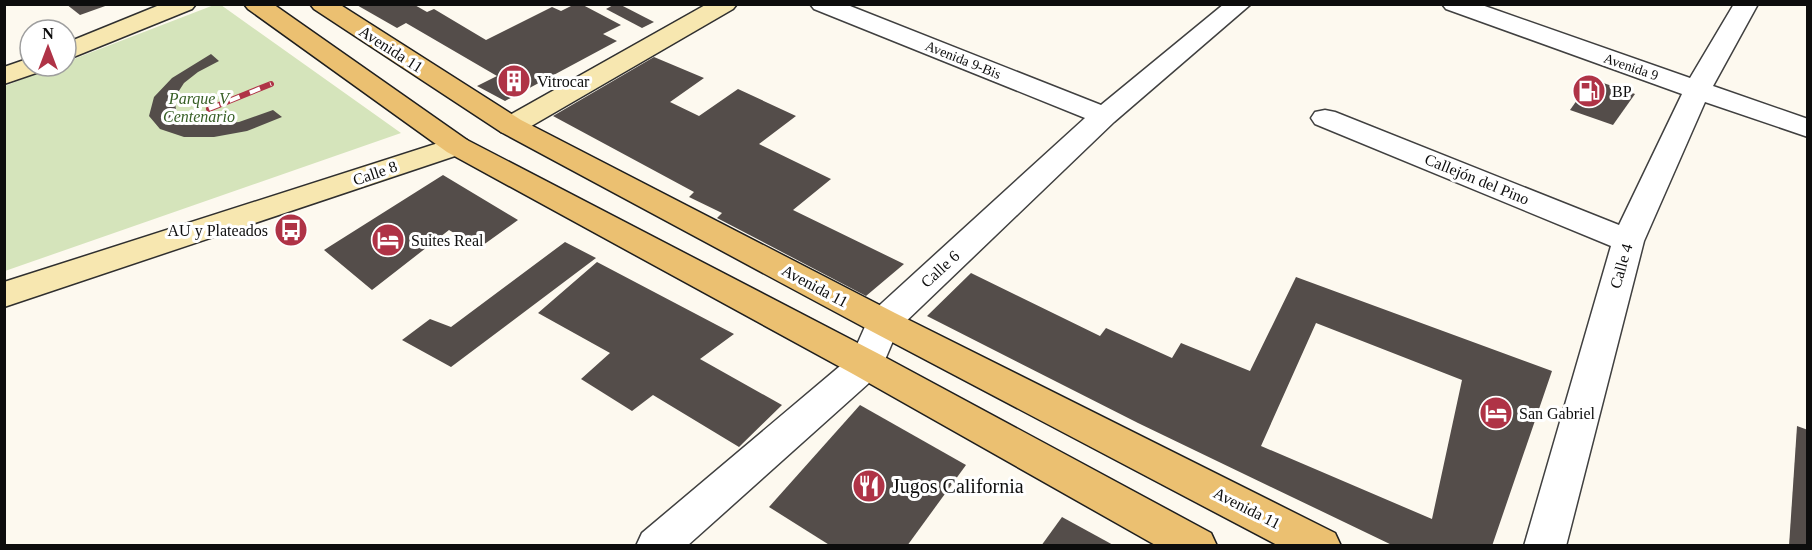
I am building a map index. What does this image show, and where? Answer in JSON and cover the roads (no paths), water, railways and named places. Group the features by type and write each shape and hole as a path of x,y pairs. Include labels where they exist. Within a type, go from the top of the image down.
{"main road":[{"path":"78,47 184,4"},
{"path":"256,4 457,146 866,364 1196,546"},
{"name":"Avenida 11","path":"322,4 511,126 883,322 1320,546"},
{"name":"Calle 8","path":"4,295 457,146 511,126 725,4"}],"street":[{"name":"Avenida 9-Bis","path":"822,4 1104,116"},
{"name":"Calle 6","path":"657,546 866,364 883,322 1104,116 1239,4"},
{"name":"Avenida 9","path":"1454,4 1808,129"},
{"name":"Calle 4","path":"1545,546 1628,241 1697,90 1746,4"},
{"name":"Callejón del Pino","path":"1325,118 1628,241"}],"railway":[{"path":"209,109 271,84"}],"place":[{"name":"Vitrocar","path":"514,81"},
{"name":"BP","path":"1589,91"},
{"name":"AU y Plateados","path":"291,230"},
{"name":"Suites Real","path":"388,240"},
{"name":"San Gabriel","path":"1496,413"},
{"name":"Jugos California","path":"869,486"}],"park label":[{"name":"Parque V Centenario","path":"199,107"}]}
